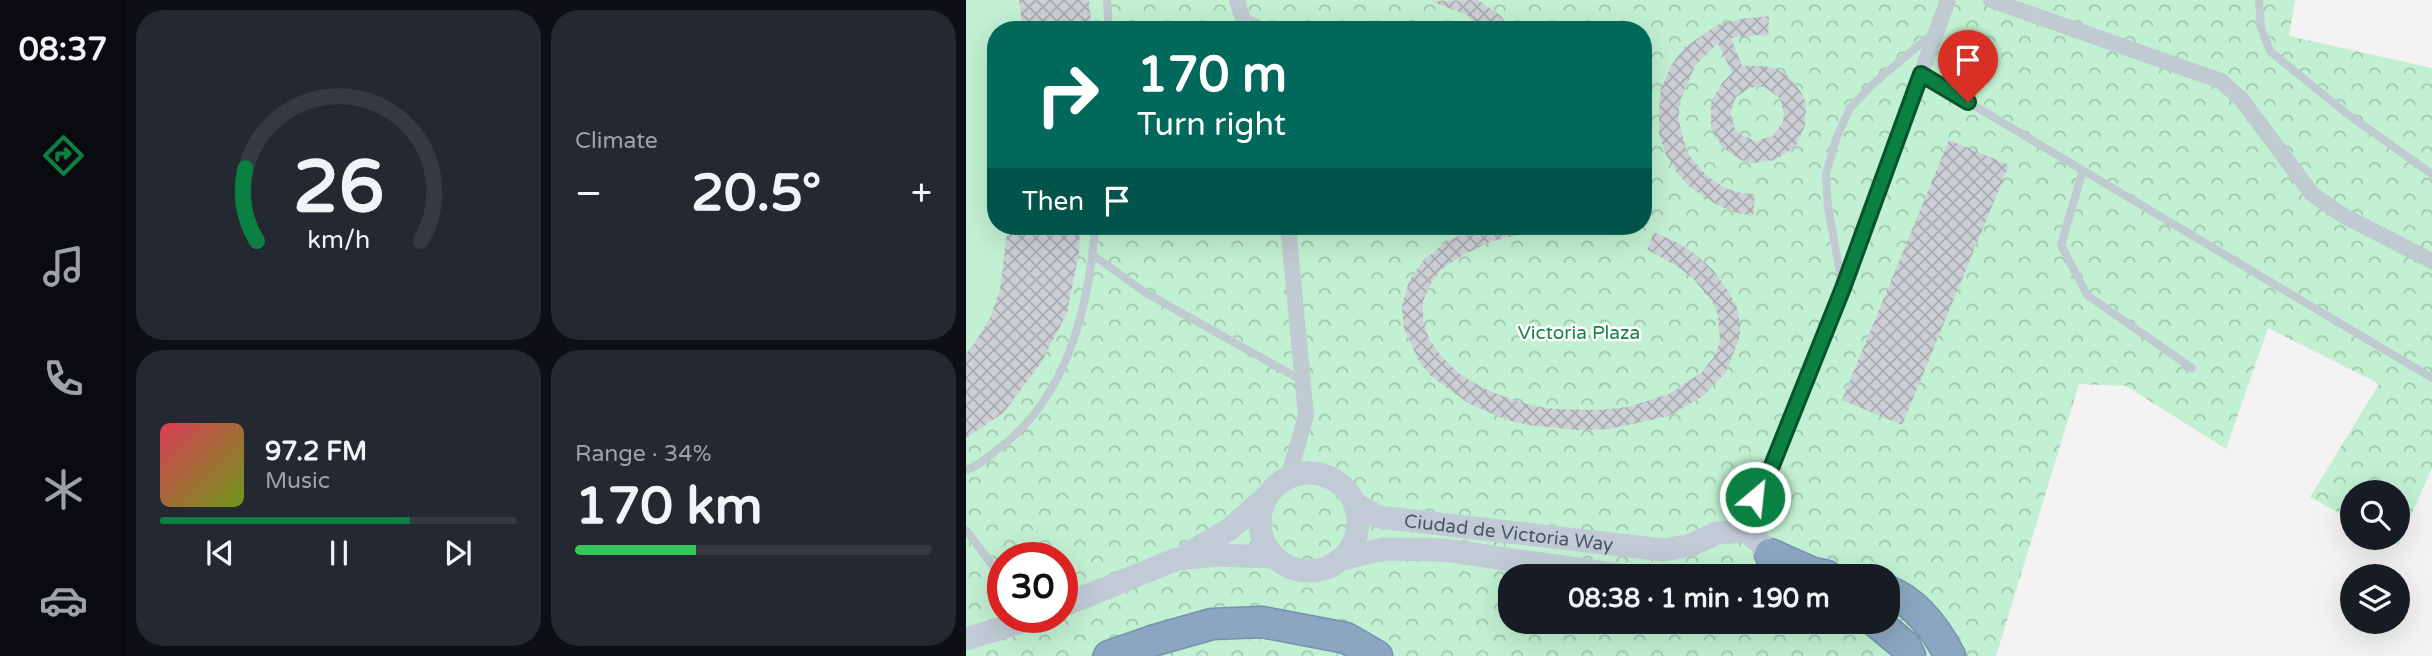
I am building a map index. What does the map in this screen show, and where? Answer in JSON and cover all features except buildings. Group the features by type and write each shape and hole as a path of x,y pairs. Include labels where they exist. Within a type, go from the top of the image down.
{"highway":[{"path":"1768,558 1786,564"},
{"path":"1900,596 1940,635 1950,656"},
{"path":"1109,656 1212,624 1262,622 1346,638 1377,656"},
{"path":"1891,634 1905,646 1910,656"}],"main road":[{"path":"1078,599 1177,559 1230,529 1269,493 1288,478 1306,472 1322,475 1343,486 1355,504 1357,529 1351,545 1341,559 1320,569 1308,571 1286,565 1274,557 1265,543 1261,527 1261,516 1269,493"},
{"name":"Ciudad de Victoria Way","path":"1355,504 1379,517 1664,550 1691,545 1717,533 1746,531 1768,558"},
{"name":"Ciudad de Victoria Way","path":"1341,559 1383,549 1444,550 1541,564"},
{"path":"1177,559 1217,555 1274,557"},
{"path":"966,639 987,632"}],"street":[{"path":"1237,0 1243,21"},
{"path":"1768,558 1755,519 1755,497 1767,478 1843,288 1948,0"},
{"path":"1991,0 2221,81 2242,100 2312,194 2344,216 2432,261"},
{"path":"1288,478 1306,416 1289,235"}],"lane":[{"path":"1107,0 1108,21"},
{"path":"2259,0 2261,28 2270,51 2347,114 2432,174"},
{"path":"1843,288 1828,207 1826,174 1836,139 1850,108 1874,83 1937,30"},
{"path":"1921,74 2432,378"},
{"path":"2083,170 2061,245 2087,295 2192,368"},
{"path":"966,470 1013,438 1043,405 1069,354 1085,305 1094,235"},
{"path":"1093,255 1146,293 1303,381"},
{"path":"966,530 987,558"}],"green space":[{"name":"Victoria Plaza","path":"966,0 2295,0 2289,36 2432,68 2432,468 2410,518 2410,480 2340,480 2340,513 2310,497 2379,384 2268,328 2226,449 2126,386 2079,384 1996,656 966,656"},
{"path":"966,0 1089,0 1090,21 987,21 987,235 1080,235 1079,252 1041,363 1003,413 966,438"}],"route":[{"path":"1755,497 1767,478 1843,288 1921,74 1968,102"}]}
